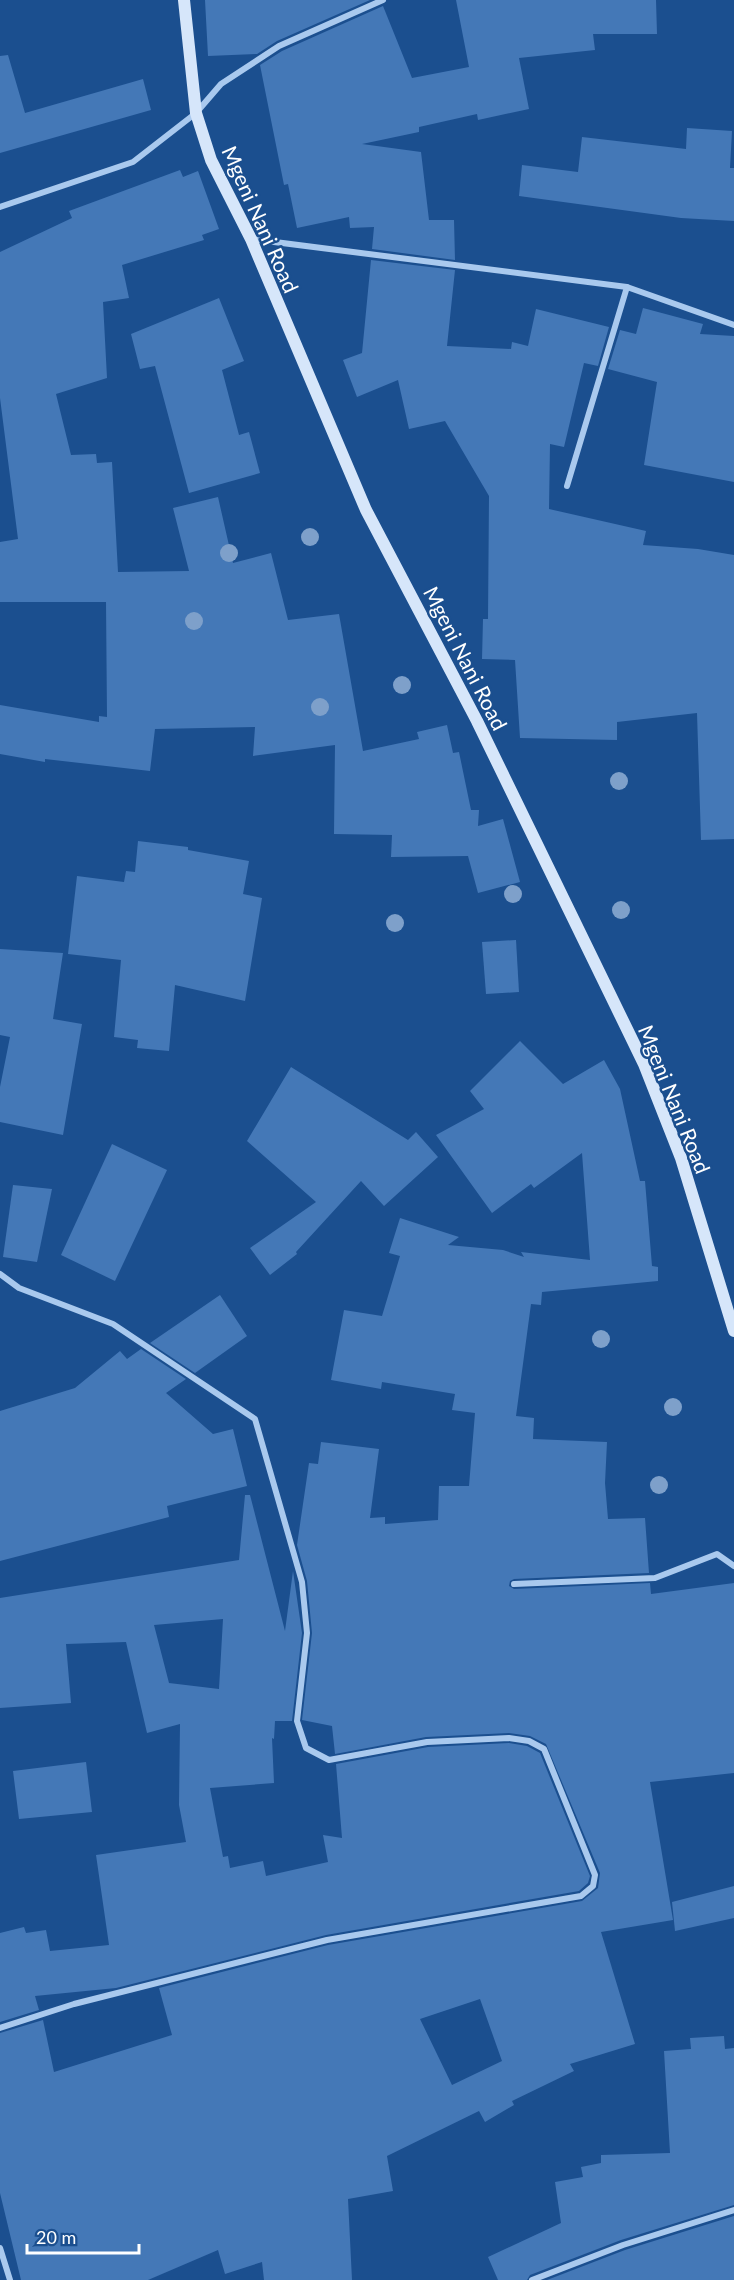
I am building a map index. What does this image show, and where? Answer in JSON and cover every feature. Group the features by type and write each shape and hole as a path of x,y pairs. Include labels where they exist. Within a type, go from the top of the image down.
{"street":[{"name":"Mgeni Nani Road","path":"184,0 196,113 211,160 251,239 366,510 477,721 644,1064 681,1158 734,1330"},
{"path":"0,207 133,162 196,113 221,84 279,46 383,0"},
{"path":"251,239 627,287 734,325"},
{"path":"567,486 627,287"},
{"path":"0,1274 19,1288 113,1324 255,1419 302,1582 307,1633 297,1720 306,1748 329,1760 427,1742 509,1738 529,1741 544,1749 595,1875 593,1886 581,1896 327,1940 74,2004 0,2028"},
{"path":"514,1584 655,1578 717,1554 734,1566"},
{"path":"532,2280 624,2245 734,2210"},
{"path":"0,2248 10,2280"}],"building":[{"path":"205,0 370,0 277,41 257,54 208,56"},
{"path":"456,0 656,0 657,34 593,34 595,50 519,58 529,109 478,120 477,114 419,127 419,132 362,144 421,152 429,220 454,220 455,260 372,249 374,227 350,228 349,217 297,228 288,184 284,185 260,65 282,51 383,6 412,78 469,67"},
{"path":"8,55 25,113 143,79 151,110 0,153 0,56"},
{"path":"687,128 732,131 730,168 734,168 734,221 681,218 519,196 522,165 578,172 582,137 686,149"},
{"path":"180,170 183,177 198,171 219,229 202,235 204,240 122,265 129,298 103,302 107,378 56,394 71,455 96,454 97,463 112,462 118,572 189,571 173,508 218,497 233,563 271,553 288,620 339,614 363,751 419,739 417,732 447,725 453,753 459,752 471,810 479,810 478,826 503,819 520,882 478,893 468,856 391,857 392,835 334,834 335,745 253,756 255,727 155,729 150,771 45,759 45,762 0,754 0,705 99,722 99,716 107,717 106,602 0,602 0,542 18,539 0,398 0,252 72,218 69,211"},
{"path":"371,260 455,270 447,346 511,349 512,342 528,346 536,309 609,327 598,366 584,363 564,447 550,444 549,509 646,531 643,545 698,549 734,555 734,839 701,840 697,713 617,722 617,740 520,738 515,660 482,659 483,619 488,619 489,496 445,421 409,429 398,380 357,397 343,360 362,353"},
{"path":"219,298 244,361 222,370 239,435 249,432 260,473 189,493 155,366 140,369 131,334"},
{"path":"643,308 703,324 700,334 734,336 734,482 644,465 657,382 608,369 620,330 636,334"},
{"path":"138,841 188,847 188,850 249,861 243,894 262,898 245,1001 175,985 169,1051 137,1048 138,1040 114,1037 121,960 68,954 77,876 124,882 126,871 135,872"},
{"path":"516,940 519,992 486,994 482,942"},
{"path":"0,949 63,953 53,1019 82,1024 63,1135 0,1122 0,1087 10,1037 0,1035"},
{"path":"520,1041 563,1084 604,1060 620,1089 640,1181 645,1181 652,1266 658,1267 658,1281 542,1292 541,1305 531,1304 516,1416 534,1418 533,1439 607,1442 605,1483 608,1519 645,1518 649,1573 514,1579 510,1581 509,1586 514,1589 650,1583 651,1594 734,1583 734,1773 650,1782 673,1920 601,1932 635,2044 570,2064 574,2071 512,2101 514,2105 485,2122 479,2111 387,2156 393,2191 348,2199 352,2280 264,2280 262,2262 225,2274 218,2250 148,2280 21,2280 0,2193 0,2033 43,2020 54,2072 172,2035 159,1988 328,1945 582,1901 598,1888 600,1873 546,1744 530,1736 509,1733 426,1737 335,1754 332,1726 302,1720 312,1633 307,1581 297,1545 309,1463 318,1464 321,1442 379,1449 370,1518 385,1517 385,1524 438,1520 439,1486 469,1486 475,1413 452,1410 455,1394 382,1382 381,1389 331,1380 344,1310 382,1316 400,1256 389,1253 400,1218 459,1237 448,1245 503,1250 524,1257 521,1252 590,1260 582,1153 534,1188 531,1184 492,1213 436,1135 484,1109 470,1091","holes":["480,1999 502,2061 452,2085 420,2019"]},
{"path":"291,1067 408,1140 416,1132 438,1157 384,1206 361,1181 296,1252 297,1254 270,1275 250,1248 316,1202 247,1141"},
{"path":"112,1144 167,1170 115,1281 61,1255"},
{"path":"13,1185 52,1189 37,1262 3,1257"},
{"path":"220,1295 247,1336 195,1373 150,1343"},
{"path":"141,1349 186,1379 166,1393 213,1434 233,1429 247,1486 167,1506 169,1517 0,1561 0,1411 75,1388 120,1351 127,1359"},
{"path":"245,1495 250,1495 285,1631 293,1571 302,1633 292,1721 275,1721 274,1739 272,1738 274,1783 210,1788 223,1857 228,1856 230,1868 263,1861 266,1876 328,1862 323,1835 342,1838 336,1764 428,1747 509,1743 527,1746 540,1753 590,1876 588,1883 579,1891 326,1935 116,1988 35,1996 39,2010 0,2022 0,1933 24,1927 26,1933 46,1930 50,1951 109,1945 96,1855 186,1842 179,1805 180,1724 147,1733 126,1642 66,1644 71,1703 0,1708 0,1598 239,1560","holes":["223,1619 219,1689 169,1683 154,1625"]},
{"path":"86,1762 92,1812 19,1819 13,1771"},
{"path":"734,1886 734,1918 675,1931 672,1902"},
{"path":"724,2036 725,2049 734,2048 734,2205 621,2240 530,2275 527,2280 498,2280 488,2257 561,2223 555,2182 583,2177 581,2167 601,2163 601,2155 670,2153 664,2051 691,2049 690,2038"},
{"path":"734,2216 734,2280 547,2280 625,2250"}]}
